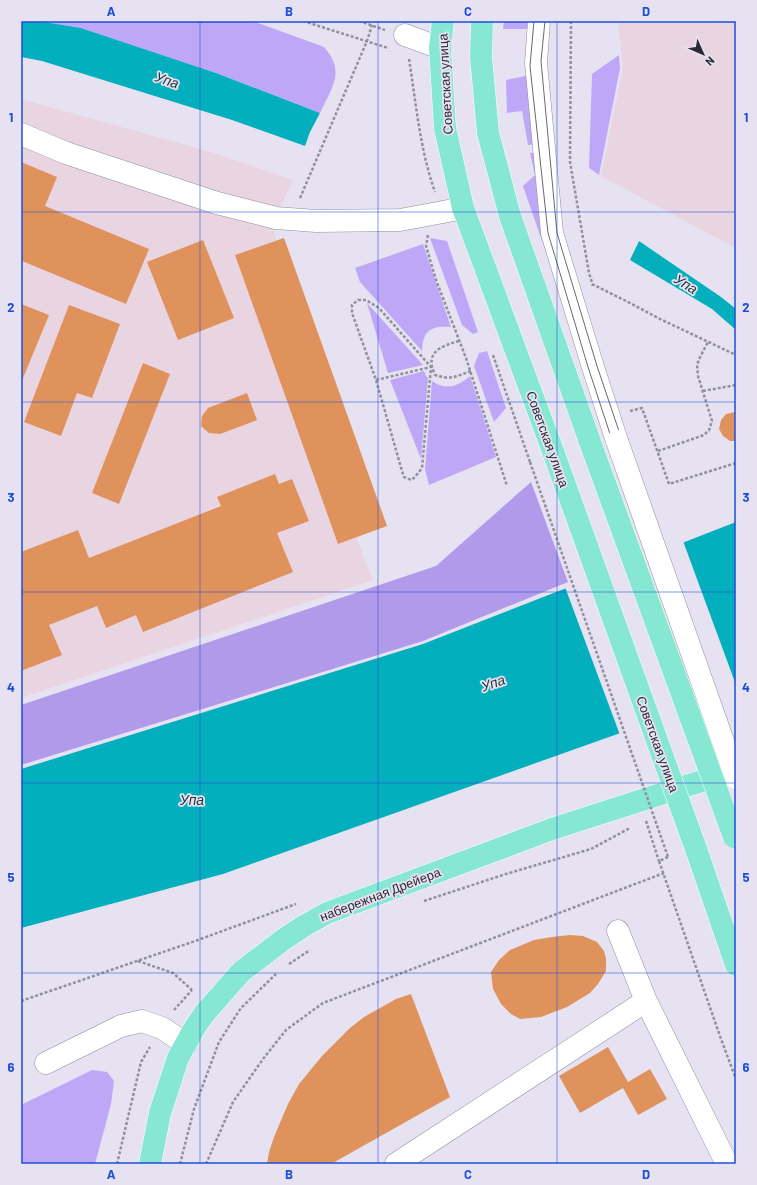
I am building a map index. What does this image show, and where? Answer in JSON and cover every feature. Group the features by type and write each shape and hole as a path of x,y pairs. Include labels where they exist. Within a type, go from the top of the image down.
{"main road":[{"name":"Советская улица","path":"443,21 440,48 445,128 463,208 554,454 696,848 736,965"},
{"path":"482,21 481,57 488,134 508,209 590,442 735,840"},
{"name":"набережная Дрейера","path":"150,1164 160,1113 178,1058 186,1044 204,1014 241,972 284,939 327,913 552,829 736,771"}],"street":[{"path":"539,21 536,62 552,233 617,441 736,778"},
{"path":"400,42 440,48"},
{"path":"21,134 66,153 217,203 276,218 316,222 400,220 435,207 463,208"},
{"path":"618,931 646,1000 727,1164"},
{"path":"396,1164 646,1000"},
{"path":"46,1063 121,1026 142,1022 162,1028 186,1044"}],"path":[{"path":"303,21 367,40 400,42"},
{"path":"359,21 372,25 400,42 430,177 435,207 426,246 436,280 471,371 507,486"},
{"path":"571,21 570,162 589,273"},
{"path":"306,184 372,25"},
{"path":"592,284 660,319 736,355"},
{"path":"459,341 444,345 437,350 432,357 431,367 422,468 416,477 411,480 404,476 376,380 352,313 352,305 358,300 366,300 379,308 431,367 435,374 445,378 456,377 471,371"},
{"path":"658,451 704,435 709,430 712,421 698,376 697,365 708,342"},
{"path":"376,380 431,367"},
{"path":"703,391 736,385"},
{"path":"625,412 642,408 669,484 736,463"},
{"path":"530,462 668,857 660,861"},
{"path":"639,823 646,820 736,1079"},
{"path":"420,903 506,874 590,849 632,827"},
{"path":"206,1164 233,1102 263,1059 286,1030 323,1003 664,873"},
{"path":"285,967 315,946"},
{"path":"138,961 173,973 192,990 204,1014"},
{"path":"180,1164 194,1109 219,1042 241,1008 279,971"},
{"path":"117,1164 141,1062 171,1013 192,990"}],"shaded area":[{"path":"38,21 249,21 324,47 331,56 334,64 336,72 335,80 320,113 216,73 81,28"},
{"path":"504,21 533,21 532,29 503,29"},
{"path":"618,21 736,21 736,248 601,176 623,67"},
{"path":"619,55 620,68 599,175 589,168 592,74"},
{"path":"530,75 538,144 528,145 522,111 507,113 506,80"},
{"path":"21,99 211,152 293,180 273,226 276,240 284,238 387,526 356,537 373,580 21,698"},
{"path":"538,152 572,318 542,241 523,186 535,175 530,153"},
{"path":"430,238 447,241 478,332 473,334 462,325"},
{"path":"423,244 451,327 439,327 430,330 424,338 422,351 360,282 355,268"},
{"path":"367,303 423,365 388,373"},
{"path":"487,351 506,408 494,422 474,366 479,353"},
{"path":"424,371 428,378 421,459 390,380"},
{"path":"470,376 496,457 429,485 425,469 432,381 442,386 452,386 457,385"},
{"path":"531,482 568,582 423,641 21,765 21,705 436,566"},
{"path":"92,1070 107,1072 114,1081 111,1104 95,1164 21,1164 21,1105"}],"water":[{"name":"Упа","path":"21,21 38,21 81,28 216,73 320,113 310,132 305,146 232,120 42,61 21,57"},
{"name":"Упа","path":"639,241 721,297 736,309 736,330 712,309 630,260"},
{"name":"Упа","path":"736,522 736,692 223,874 21,928 21,769 423,644"}],"pier":[{"path":"683,541 736,685 736,694 620,735 565,587"}],"building":[{"path":"21,162 57,177 45,206 149,249 126,304 22,261 21,264"},
{"path":"284,238 387,526 338,544 235,255"},
{"path":"203,240 234,318 178,340 147,262"},
{"path":"21,304 49,315 21,383"},
{"path":"69,305 120,324 92,398 77,393 61,436 24,422"},
{"path":"143,363 170,374 119,504 92,493"},
{"path":"247,393 257,420 220,434 209,433 201,426 202,416 208,408"},
{"path":"736,412 736,441 730,441 723,436 719,429 721,420 726,414"},
{"path":"275,474 279,484 292,479 309,521 277,533 293,572 143,632 136,615 106,628 97,606 49,625 62,655 21,671 21,552 78,530 89,558 221,506 217,497"},
{"path":"570,935 583,936 597,942 604,951 606,971 598,984 590,993 567,1007 541,1017 520,1019 511,1014 501,1004 493,989 491,972 499,960 510,950 534,940"},
{"path":"411,994 450,1097 331,1164 267,1164 274,1137 288,1104 299,1084 322,1056 350,1028 364,1017 396,999"},
{"path":"608,1047 628,1082 650,1069 667,1099 638,1115 623,1088 580,1113 559,1076"}],"tram line":[{"path":"534,21 530,66 548,233 588,367 613,443 736,792"},
{"path":"545,21 541,61 557,233 597,366 736,765"}]}
